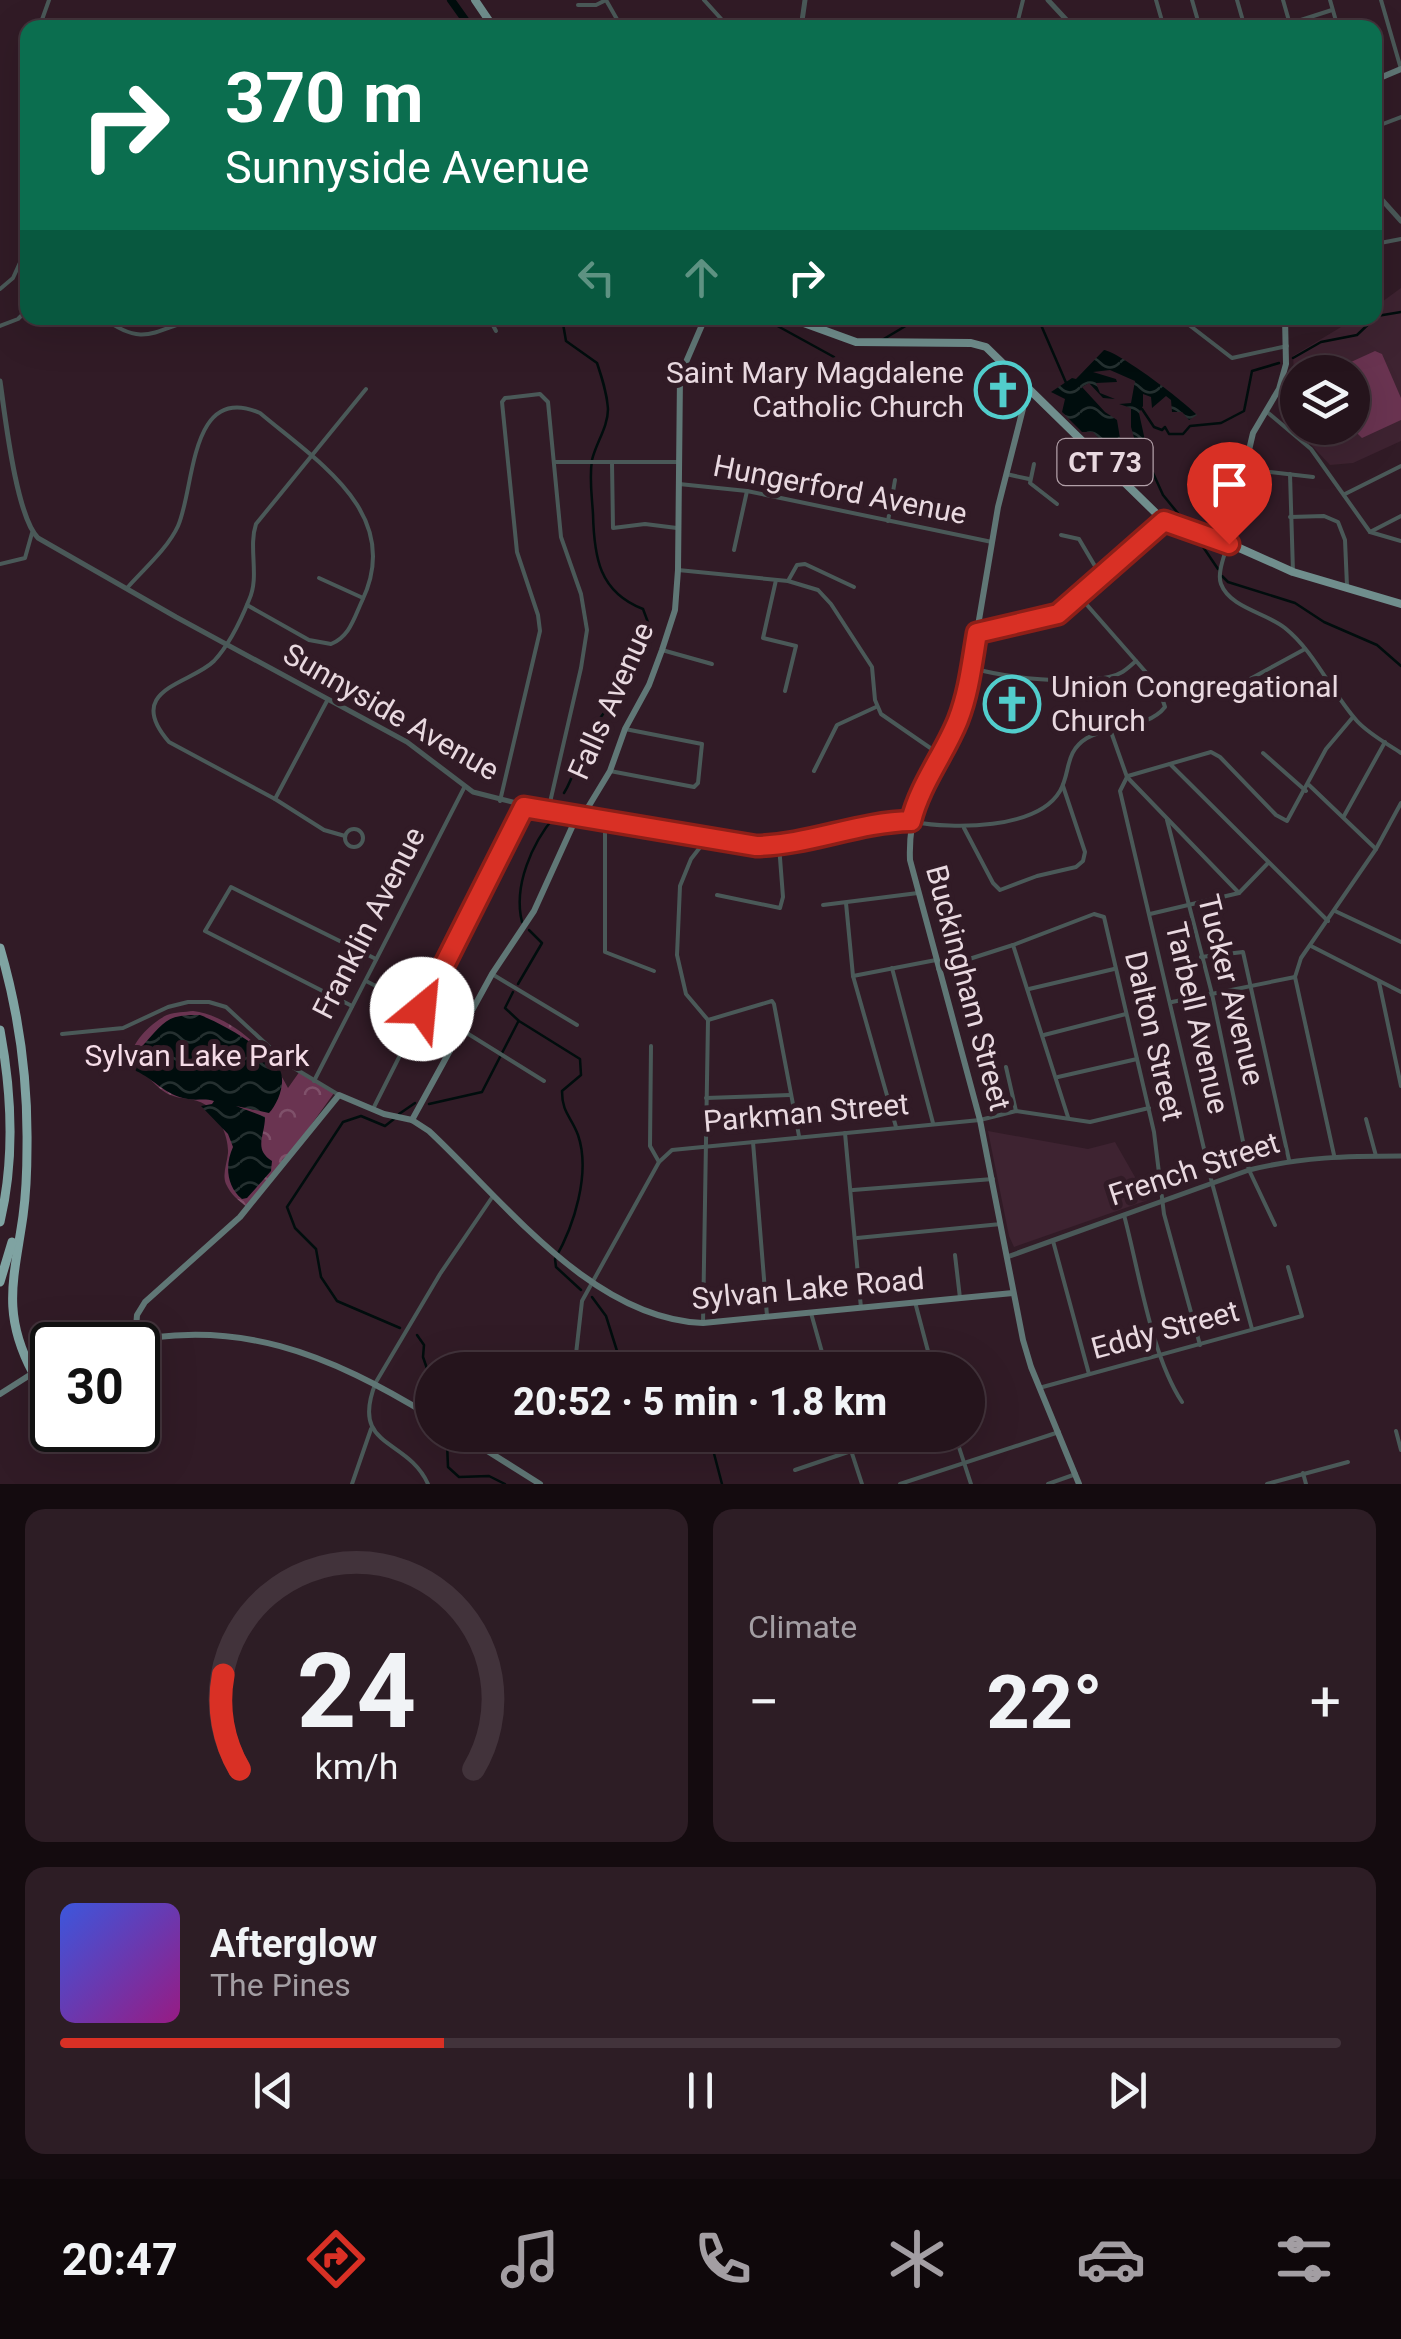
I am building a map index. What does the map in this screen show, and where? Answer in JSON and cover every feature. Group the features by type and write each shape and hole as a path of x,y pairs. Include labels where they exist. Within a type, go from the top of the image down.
{"highway":[{"path":"0,948 20,1039 27,1146 23,1217 10,1300 16,1337 30,1367"},
{"path":"0,1030 10,1125 10,1162 0,1222"},
{"path":"0,1282 20,1211 27,1146"}],"main road":[{"name":"Falls Avenue","path":"412,1120 492,974 534,911 573,824 610,770 662,650 675,610 678,570 681,372 700,325"},
{"name":"CT 73","path":"807,325 842,339 872,344 982,345 997,355 1164,521 1293,572 1401,604"},
{"path":"1227,544 1253,433 1279,389 1287,346 1286,325"},
{"name":"Buckingham Street","path":"1029,388 1006,474 958,722 917,796 911,821 910,860 980,1120 1023,1340 1080,1484"},
{"path":"136,1322 145,1302 240,1217 339,1094"},
{"name":"Sylvan Lake Road","path":"339,1094 429,1130 557,1255 592,1282 665,1318 703,1323 1013,1293"},
{"path":"160,1337 255,1339 298,1349 376,1382 415,1406"},
{"path":"0,1394 30,1375"},
{"path":"489,1452 540,1484"}],"street":[{"path":"578,5 596,5 606,0"},
{"path":"1048,0 1067,20"},
{"path":"1330,0 1335,20"},
{"path":"1381,0 1401,69"},
{"path":"1305,20 1332,10"},
{"path":"1382,200 1401,221"},
{"path":"0,289 13,278 20,263"},
{"path":"114,325 148,336 180,325"},
{"path":"492,325 496,331"},
{"path":"1189,325 1232,358 1287,346"},
{"path":"0,381 22,508 32,533 25,558 0,564"},
{"path":"345,836 324,830 168,742 155,718 160,694 170,684 206,667 226,643 247,605 253,590 256,524 366,390"},
{"path":"500,801 536,656 540,624 517,552 502,399 540,394 546,396 561,537 581,594 587,630 582,668 548,811"},
{"path":"126,590 176,530 201,434 227,410 252,410 348,488 359,506 376,565 348,630 331,644 309,640 247,605"},
{"path":"1266,411 1311,449 1370,532 1401,541"},
{"path":"555,462 679,462"},
{"path":"612,463 613,528 644,524 678,528"},
{"path":"1034,464 1029,479 1033,488 1057,504"},
{"path":"1345,494 1401,466"},
{"path":"1244,469 1314,477"},
{"path":"1006,474 1029,479"},
{"path":"1290,474 1293,572"},
{"path":"888,521 895,480"},
{"name":"Hungerford Avenue","path":"680,484 747,491 992,542"},
{"path":"734,550 747,491"},
{"path":"1290,517 1324,516 1338,522 1345,540 1347,586"},
{"path":"1370,532 1401,516"},
{"path":"977,633 1058,614 1164,521"},
{"name":"Sunnyside Avenue","path":"32,533 126,590 407,742 474,792 500,801 756,846 780,846 911,821"},
{"path":"1061,534 1079,539 1102,578"},
{"path":"1227,544 1220,582 1238,602 1284,627 1353,717 1401,752"},
{"path":"788,582 797,565 805,564 854,587"},
{"path":"678,570 776,580 818,590 872,667 876,707 940,754"},
{"path":"319,578 364,598"},
{"path":"776,580 763,638 796,646 785,691"},
{"path":"964,828 1000,890 1076,867 1085,852 1063,786 1066,765 1074,749 1087,738 1150,719 1165,706 1158,686 1080,596"},
{"path":"662,650 712,664"},
{"path":"1240,685 1304,650"},
{"path":"971,668 1003,676 1098,679 1124,672 1136,661"},
{"path":"275,800 328,699"},
{"path":"814,771 837,725 876,707"},
{"path":"1127,776 1211,752 1287,821 1326,749 1353,717"},
{"path":"610,770 636,778 697,786 702,744 625,729"},
{"path":"1110,730 1127,776 1239,893"},
{"path":"1344,816 1386,742"},
{"path":"1263,752 1344,816 1376,850"},
{"path":"1170,764 1328,921"},
{"name":"Tarbell Avenue","path":"1127,776 1120,791 1212,1183 1252,1330"},
{"name":"Franklin Avenue","path":"314,1081 465,786"},
{"path":"911,821 964,828 1030,814 1047,805 1063,786"},
{"path":"1334,1155 1295,977 1302,958 1376,850 1401,803"},
{"path":"372,1109 524,807"},
{"path":"606,819 605,952 654,971"},
{"name":"Tucker Avenue","path":"1167,820 1212,994 1249,1170 1275,1225"},
{"path":"703,1323 708,1020 686,994 678,940 680,886 691,859 708,836"},
{"path":"717,896 780,908 780,846"},
{"path":"1150,914 1239,893 1268,864"},
{"path":"352,1006 205,931 231,887 376,959"},
{"path":"823,905 918,893"},
{"path":"846,903 852,976 896,1128"},
{"path":"1335,911 1401,942"},
{"name":"Dalton Street","path":"1013,945 1100,914 1104,917 1149,1108 1162,1200 1200,1344"},
{"path":"852,976 937,964 1013,945 1068,1119"},
{"path":"1312,946 1401,992"},
{"path":"1201,958 1243,952 1289,1160"},
{"path":"892,968 934,1124"},
{"path":"1029,989 1114,968"},
{"path":"492,974 577,1026"},
{"path":"1170,1002 1295,977"},
{"path":"366,980 462,1030 544,1080"},
{"path":"1379,982 1401,1086"},
{"path":"708,1020 772,1000 799,1136"},
{"name":"Sylvan Lake Road","path":"62,1034 122,1028 168,1008 208,1002 226,1007 289,1065 339,1094"},
{"path":"1043,1035 1126,1014"},
{"path":"576,1352 582,1301 659,1162 650,1146 651,1046"},
{"path":"1057,1077 1136,1060"},
{"path":"1006,1067 1016,1111 1090,1122 1149,1108"},
{"path":"706,1098 790,1095"},
{"name":"Parkman Street","path":"659,1162 682,1147 980,1120 1016,1111"},
{"path":"1366,1120 1376,1156"},
{"path":"845,1133 861,1308"},
{"path":"753,1142 768,1316"},
{"name":"French Street","path":"1007,1256 1249,1170 1334,1155 1401,1156"},
{"path":"852,1190 993,1179"},
{"path":"428,1484 414,1464 371,1429 366,1418 368,1402 440,1274 494,1194"},
{"path":"1124,1215 1161,1355 1170,1383 1182,1402"},
{"path":"857,1238 1001,1224"},
{"path":"1053,1241 1089,1374"},
{"path":"955,1255 960,1298"},
{"name":"Eddy Street","path":"1039,1388 1302,1316 1288,1267"},
{"path":"914,1302 928,1352"},
{"path":"811,1313 821,1352"},
{"path":"352,1484 371,1429"},
{"path":"900,1484 1058,1432"},
{"path":"1396,1432 1401,1450"},
{"path":"795,1470 851,1452 862,1484"},
{"path":"960,1452 971,1484"},
{"path":"1267,1484 1348,1462"},
{"path":"1303,1473 1306,1484"},
{"path":"1048,1484 1076,1474"}],"shaded area":[{"path":"1401,288 1401,441 1353,463 1330,465 1311,445 1370,445 1370,355 1295,355 1344,325 1382,325 1382,302"},
{"path":"988,1131 1088,1149 1115,1142 1148,1200 1014,1247"}],"green space":[{"path":"1375,351 1382,354 1401,398 1401,420 1370,434 1370,355 1366,355"},
{"name":"Sylvan Lake Park","path":"193,1011 222,1020 249,1038 288,1088 300,1071 334,1093 247,1207 226,1184 228,1147 211,1109 201,1102 168,1094 131,1067 135,1044 153,1024 167,1015"}],"water":[{"path":"1104,350 1151,378 1197,415 1189,420 1182,412 1172,412 1171,400 1166,396 1152,408 1151,397 1143,394 1139,413 1152,472 1142,466 1131,427 1131,408 1119,404 1131,403 1135,381 1110,370 1093,372 1116,379 1117,382 1096,383 1100,393 1115,399 1103,398 1089,383 1082,387 1117,420 1117,441 1100,440 1093,432 1082,432 1062,412 1065,399 1051,392 1076,379"},
{"name":"Sylvan Lake Park","path":"200,1015 254,1045 273,1061 281,1074 280,1092 269,1113 236,1106 265,1117 261,1147 272,1161 271,1171 247,1198 237,1194 230,1181 228,1167 233,1147 228,1134 201,1106 214,1101 173,1094 134,1066 136,1053 163,1024 181,1016"}],"waterway":[{"path":"451,0 465,20"},
{"path":"1382,315 1401,312"},
{"path":"563,325 566,341 597,363 608,409 591,467 598,558 608,583 628,602 643,609 649,625"},
{"path":"776,325 834,357"},
{"path":"882,340 907,325"},
{"path":"1041,325 1067,385"},
{"path":"1298,355 1321,342 1357,335 1368,325"},
{"path":"1142,409 1154,427 1165,427 1169,434 1183,434 1190,426 1221,423 1244,411 1252,371 1279,363"},
{"path":"1153,473 1163,495 1190,528"},
{"path":"1197,538 1218,569"},
{"path":"1222,576 1228,582 1295,603 1324,622 1377,645 1401,666"},
{"path":"564,793 586,740 627,680"},
{"path":"522,922 520,894 526,866 555,816"},
{"path":"518,984 542,943 529,930"},
{"path":"513,992 505,1008 580,1059 581,1075 562,1091 578,1135 583,1166 574,1215 555,1259 556,1267 581,1290"},
{"path":"429,1104 482,1092 518,1022"},
{"path":"399,1114 415,1103"},
{"path":"394,1119 385,1126 361,1116 343,1122 287,1207 295,1228 316,1249 321,1277 337,1301 400,1328"},
{"path":"592,1297 606,1316 617,1352"},
{"path":"417,1335 424,1345 423,1352"},
{"path":"447,1452 448,1467 459,1477 489,1476 505,1484"},
{"path":"714,1452 722,1484"}],"place":[{"name":"Saint Mary Magdalene Catholic Church","path":"1003,390"},
{"name":"Union Congregational Church","path":"1012,704"}],"route":[{"path":"422,1009 524,807 756,846 780,846 911,821 917,796 958,722 977,633 1058,614 1164,521 1229,544"}]}
